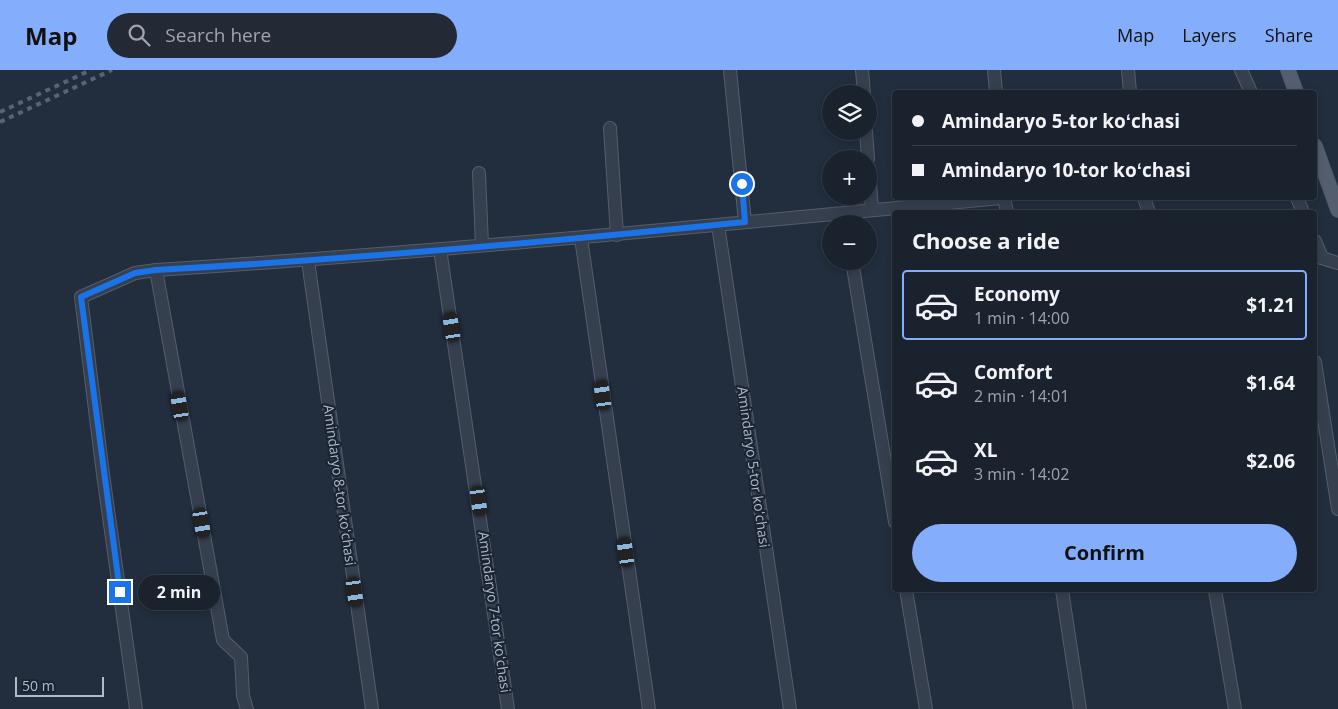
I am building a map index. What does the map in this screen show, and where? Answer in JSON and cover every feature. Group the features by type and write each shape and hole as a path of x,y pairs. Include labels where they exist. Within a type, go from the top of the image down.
{"main road":[{"path":"1288,70 1295,90"},
{"path":"1317,152 1338,210"}],"street":[{"path":"730,70 745,222"},
{"path":"862,70 863,85"},
{"path":"994,70 996,90"},
{"path":"1128,70 1130,90"},
{"path":"1241,70 1250,90"},
{"path":"610,128 617,235"},
{"path":"479,173 482,245"},
{"path":"855,215 872,210 981,200"},
{"path":"872,205 872,210"},
{"path":"136,709 103,474 81,297 135,273 156,270 581,238 745,222 822,219"},
{"name":"Amindaryo 5-tor koʻchasi","path":"718,225 790,709"},
{"path":"581,238 649,709"},
{"name":"Amindaryo 7-tor koʻchasi","path":"440,249 508,709"},
{"path":"1318,257 1338,263"},
{"name":"Amindaryo 8-tor koʻchasi","path":"308,260 372,709"},
{"path":"156,270 222,640 241,657 243,696 247,709"},
{"path":"853,270 892,504"},
{"path":"1317,375 1338,509"},
{"path":"906,592 926,709"},
{"path":"1062,592 1080,709"},
{"path":"1214,592 1235,709"}],"railway":[{"path":"0,112 91,70"},
{"path":"0,122 112,70"}],"route":[{"path":"120,592 81,297 135,273 156,270 581,238 745,222 742,184"}]}
